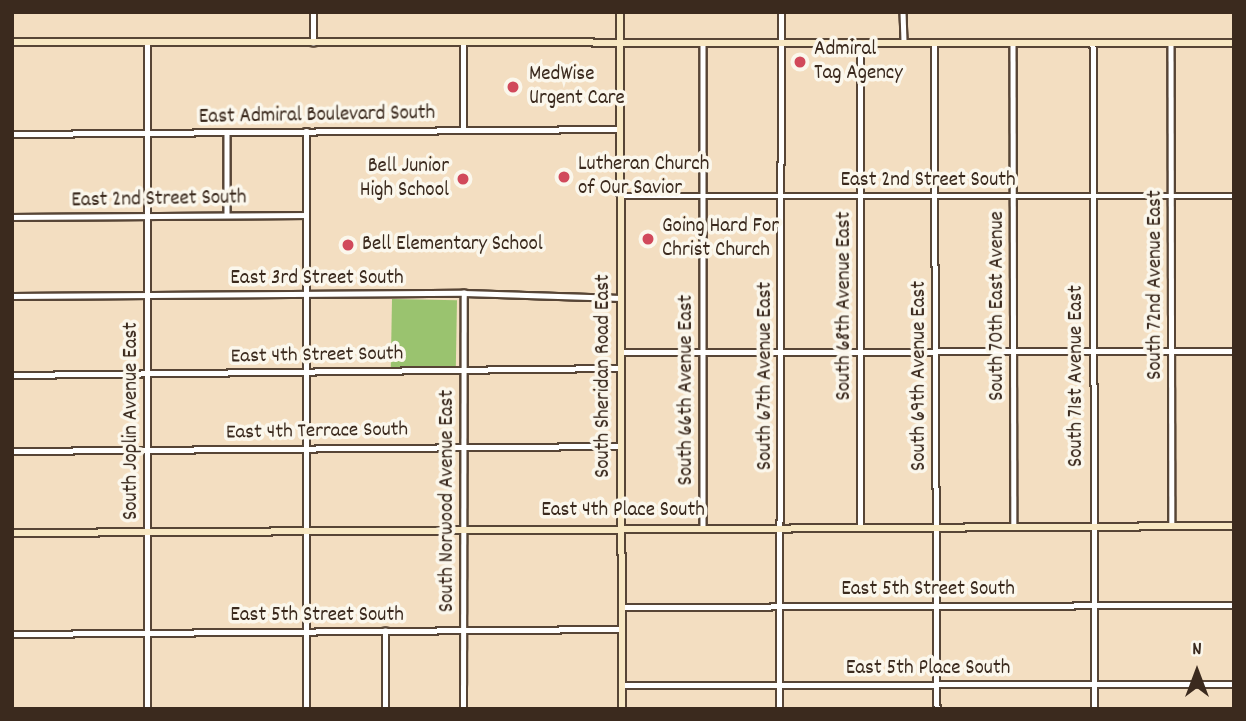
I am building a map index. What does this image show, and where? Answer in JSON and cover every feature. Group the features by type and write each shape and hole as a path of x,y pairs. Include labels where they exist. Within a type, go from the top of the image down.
{"main road":[{"name":"South Sheridan Road East","path":"620,12 622,709"},
{"path":"12,42 1234,43"},
{"name":"East 4th Place South","path":"12,533 1234,526"}],"street":[{"path":"313,12 313,43"},
{"name":"South 67th Avenue East","path":"779,709 782,352 780,12"},
{"path":"904,12 904,43"},
{"name":"South Joplin Avenue East","path":"147,42 147,709"},
{"path":"463,42 463,130"},
{"name":"South 66th Avenue East","path":"703,43 703,528"},
{"name":"South 68th Avenue East","path":"860,43 860,528"},
{"name":"South 69th Avenue East","path":"934,43 937,709"},
{"name":"South 70th East Avenue","path":"1013,43 1014,527"},
{"name":"South 71st Avenue East","path":"1093,43 1095,709"},
{"name":"South 72nd Avenue East","path":"1171,43 1172,526"},
{"name":"East Admiral Boulevard South","path":"12,134 622,129"},
{"path":"306,131 306,709"},
{"path":"227,132 227,215"},
{"name":"East 2nd Street South","path":"622,196 1234,196"},
{"name":"East 2nd Street South","path":"12,217 306,215"},
{"name":"East 3rd Street South","path":"12,296 464,293 621,298"},
{"name":"South Norwood Avenue East","path":"463,709 464,293"},
{"path":"622,352 1234,351"},
{"name":"East 4th Street South","path":"12,375 621,369"},
{"name":"East 4th Terrace South","path":"12,451 621,446"},
{"name":"East 5th Street South","path":"622,607 1234,606"},
{"name":"East 5th Street South","path":"12,634 622,629"},
{"path":"384,709 385,631"},
{"name":"East 5th Place South","path":"622,685 1234,684"}],"green space":[{"path":"392,299 457,300 456,369 391,368"}],"place":[{"name":"Admiral Tag Agency","path":"800,62"},
{"name":"MedWise Urgent Care","path":"513,87"},
{"name":"Lutheran Church of Our Savior","path":"564,177"},
{"name":"Bell Junior High School","path":"463,179"},
{"name":"Going Hard For Christ Church","path":"648,239"},
{"name":"Bell Elementary School","path":"348,245"}]}
